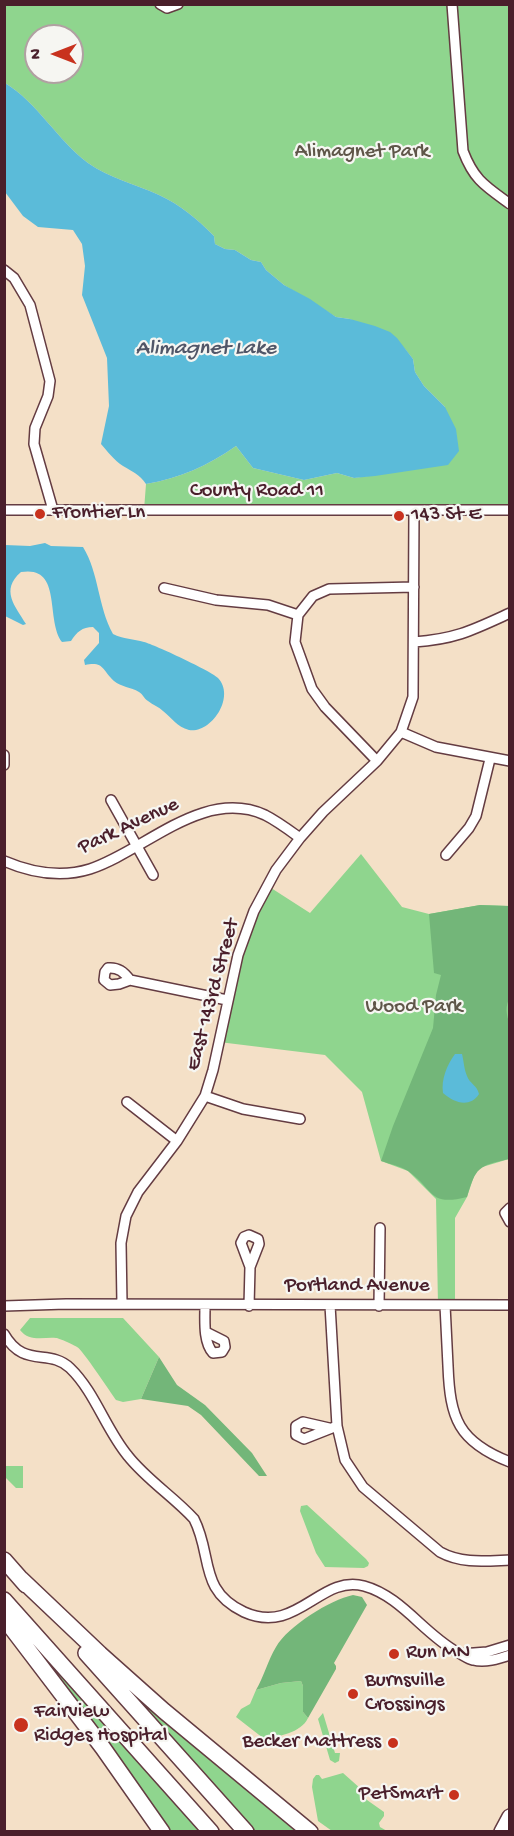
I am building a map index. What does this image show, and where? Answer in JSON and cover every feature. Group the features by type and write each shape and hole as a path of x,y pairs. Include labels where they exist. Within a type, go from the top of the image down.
{"highway":[{"path":"4,1560 246,1832"},
{"path":"21,1579 99,1654 164,1711 310,1832"},
{"path":"4,1600 211,1832"},
{"path":"4,1618 103,1748 162,1832"},
{"path":"501,1832 510,1817"}],"street":[{"path":"160,4 167,8 178,4"},
{"path":"452,4 463,151 469,168 479,182 510,204"},
{"path":"4,270 14,279 30,305 50,381 48,396 35,428 34,444 53,510"},
{"name":"County Road 11","path":"4,510 510,510"},
{"name":"East 143rd Street","path":"122,1304 121,1243 126,1216 138,1192 177,1141 205,1096 213,1070 238,955 254,911 276,870 300,838 323,812 377,761 401,732 413,697 414,510"},
{"path":"377,761 325,707 312,689 295,642 298,615 313,596 329,589 414,587"},
{"path":"164,588 216,600 268,605 298,615"},
{"path":"414,642 463,635 510,612"},
{"path":"401,732 436,747 510,761"},
{"path":"4,755 4,765"},
{"path":"446,855 476,816 490,759"},
{"path":"111,800 153,875"},
{"name":"Park Avenue","path":"4,861 25,870 69,873 90,868 137,846 191,816 225,809 244,810 264,815 300,838"},
{"path":"130,980 228,1000"},
{"path":"205,1096 243,1109 300,1119"},
{"path":"126,1102 177,1141"},
{"path":"510,1208 505,1213 510,1222"},
{"path":"379,1306 380,1228"},
{"path":"249,1306 250,1267"},
{"path":"330,1305 333,1427 345,1460 363,1487 440,1552 452,1559 510,1560"},
{"path":"446,1305 449,1396 453,1412 472,1442 489,1454 510,1462"},
{"name":"Portland Avenue","path":"4,1306 510,1305"},
{"path":"205,1306 207,1332"},
{"path":"4,1334 17,1350 28,1356 56,1360 69,1366 128,1456 194,1519 200,1530 208,1574 213,1584 227,1600 245,1612 273,1617 296,1611 340,1586 365,1586 392,1601 441,1641 471,1660 479,1661 510,1655"},
{"path":"461,1654 487,1652 510,1645"}],"green space":[{"name":"Alimagnet Park","path":"5,5 509,5 509,510 144,510 146,484 193,470 215,460 236,446 253,468 304,480 337,473 354,478 430,467 445,407 424,386 415,372 413,359 405,349 350,319 336,317 284,285 266,270 261,262 215,244 214,236 174,203 105,173 88,163 17,91 5,83"},
{"name":"Wood Park","path":"361,854 402,907 429,914 480,905 509,906 509,1159 479,1168 455,1218 455,1305 438,1305 436,1199 408,1171 381,1161 362,1092 325,1055 219,1042 238,955 268,886 310,913"},
{"path":"480,905 509,906 510,996 507,1010 510,1025 509,1159 480,1169 473,1179 467,1197 445,1200 438,1198 408,1171 381,1161 433,1028 436,995 441,975 434,973 429,914"},
{"path":"30,1318 123,1318 159,1357 141,1399 123,1402 116,1400 75,1346 58,1338 32,1338 24,1334 20,1330"},
{"path":"159,1357 177,1385 205,1405 252,1453 267,1476 259,1476 201,1415 188,1406 141,1399"},
{"path":"4,1466 23,1466 23,1488 16,1488 5,1477"},
{"path":"307,1505 366,1559 368,1566 364,1568 325,1567 316,1553 300,1511 301,1506"},
{"path":"353,1595 362,1597 367,1605 334,1663 336,1669 308,1718 303,1712 301,1681 281,1683 256,1690 276,1647 290,1631 322,1608"},
{"path":"32,1644 200,1831 165,1831"},
{"path":"110,1669 304,1831 254,1831"},
{"path":"301,1681 303,1712 308,1718 295,1731 263,1738 236,1717 241,1709 250,1704 256,1690 281,1683"},
{"path":"323,1713 335,1753 340,1753 339,1761 335,1763 330,1760 318,1719"},
{"path":"343,1773 361,1789 367,1800 384,1812 379,1823 380,1827 387,1831 332,1831 318,1821 312,1787 313,1779 316,1775 322,1779"}],"water":[{"name":"Alimagnet Lake","path":"5,83 28,101 67,144 88,163 105,173 174,203 214,236 215,244 261,262 266,270 284,285 336,317 375,326 390,332 397,338 413,359 415,372 424,386 445,407 456,429 459,451 448,465 354,478 337,473 304,480 253,468 236,446 215,460 193,470 146,484 138,475 117,461 101,444 109,406 107,358 82,295 85,266 82,244 73,230 38,227 23,216 5,192"},
{"path":"45,543 51,546 83,547 113,634 159,648 218,678 223,686 223,704 213,720 197,730 185,729 140,693 114,681 99,665 85,665 84,660 99,643 99,633 93,627 86,628 71,641 62,642 54,620 48,585 43,577 34,572 21,572 11,585 10,592 14,604 26,624 23,625 5,616 5,545 30,546"},
{"path":"455,1054 462,1054 467,1076 478,1091 479,1094 471,1101 462,1103 443,1093 445,1072"}],"place":[{"name":"Frontier Ln","path":"40,514"},
{"name":"143 St E","path":"399,516"},
{"name":"Run MN","path":"394,1654"},
{"name":"Burnsville Crossings","path":"353,1694"},
{"name":"Fairview Ridges Hospital","path":"21,1725"},
{"name":"Becker Mattress","path":"393,1743"},
{"name":"PetSmart","path":"454,1795"}]}
